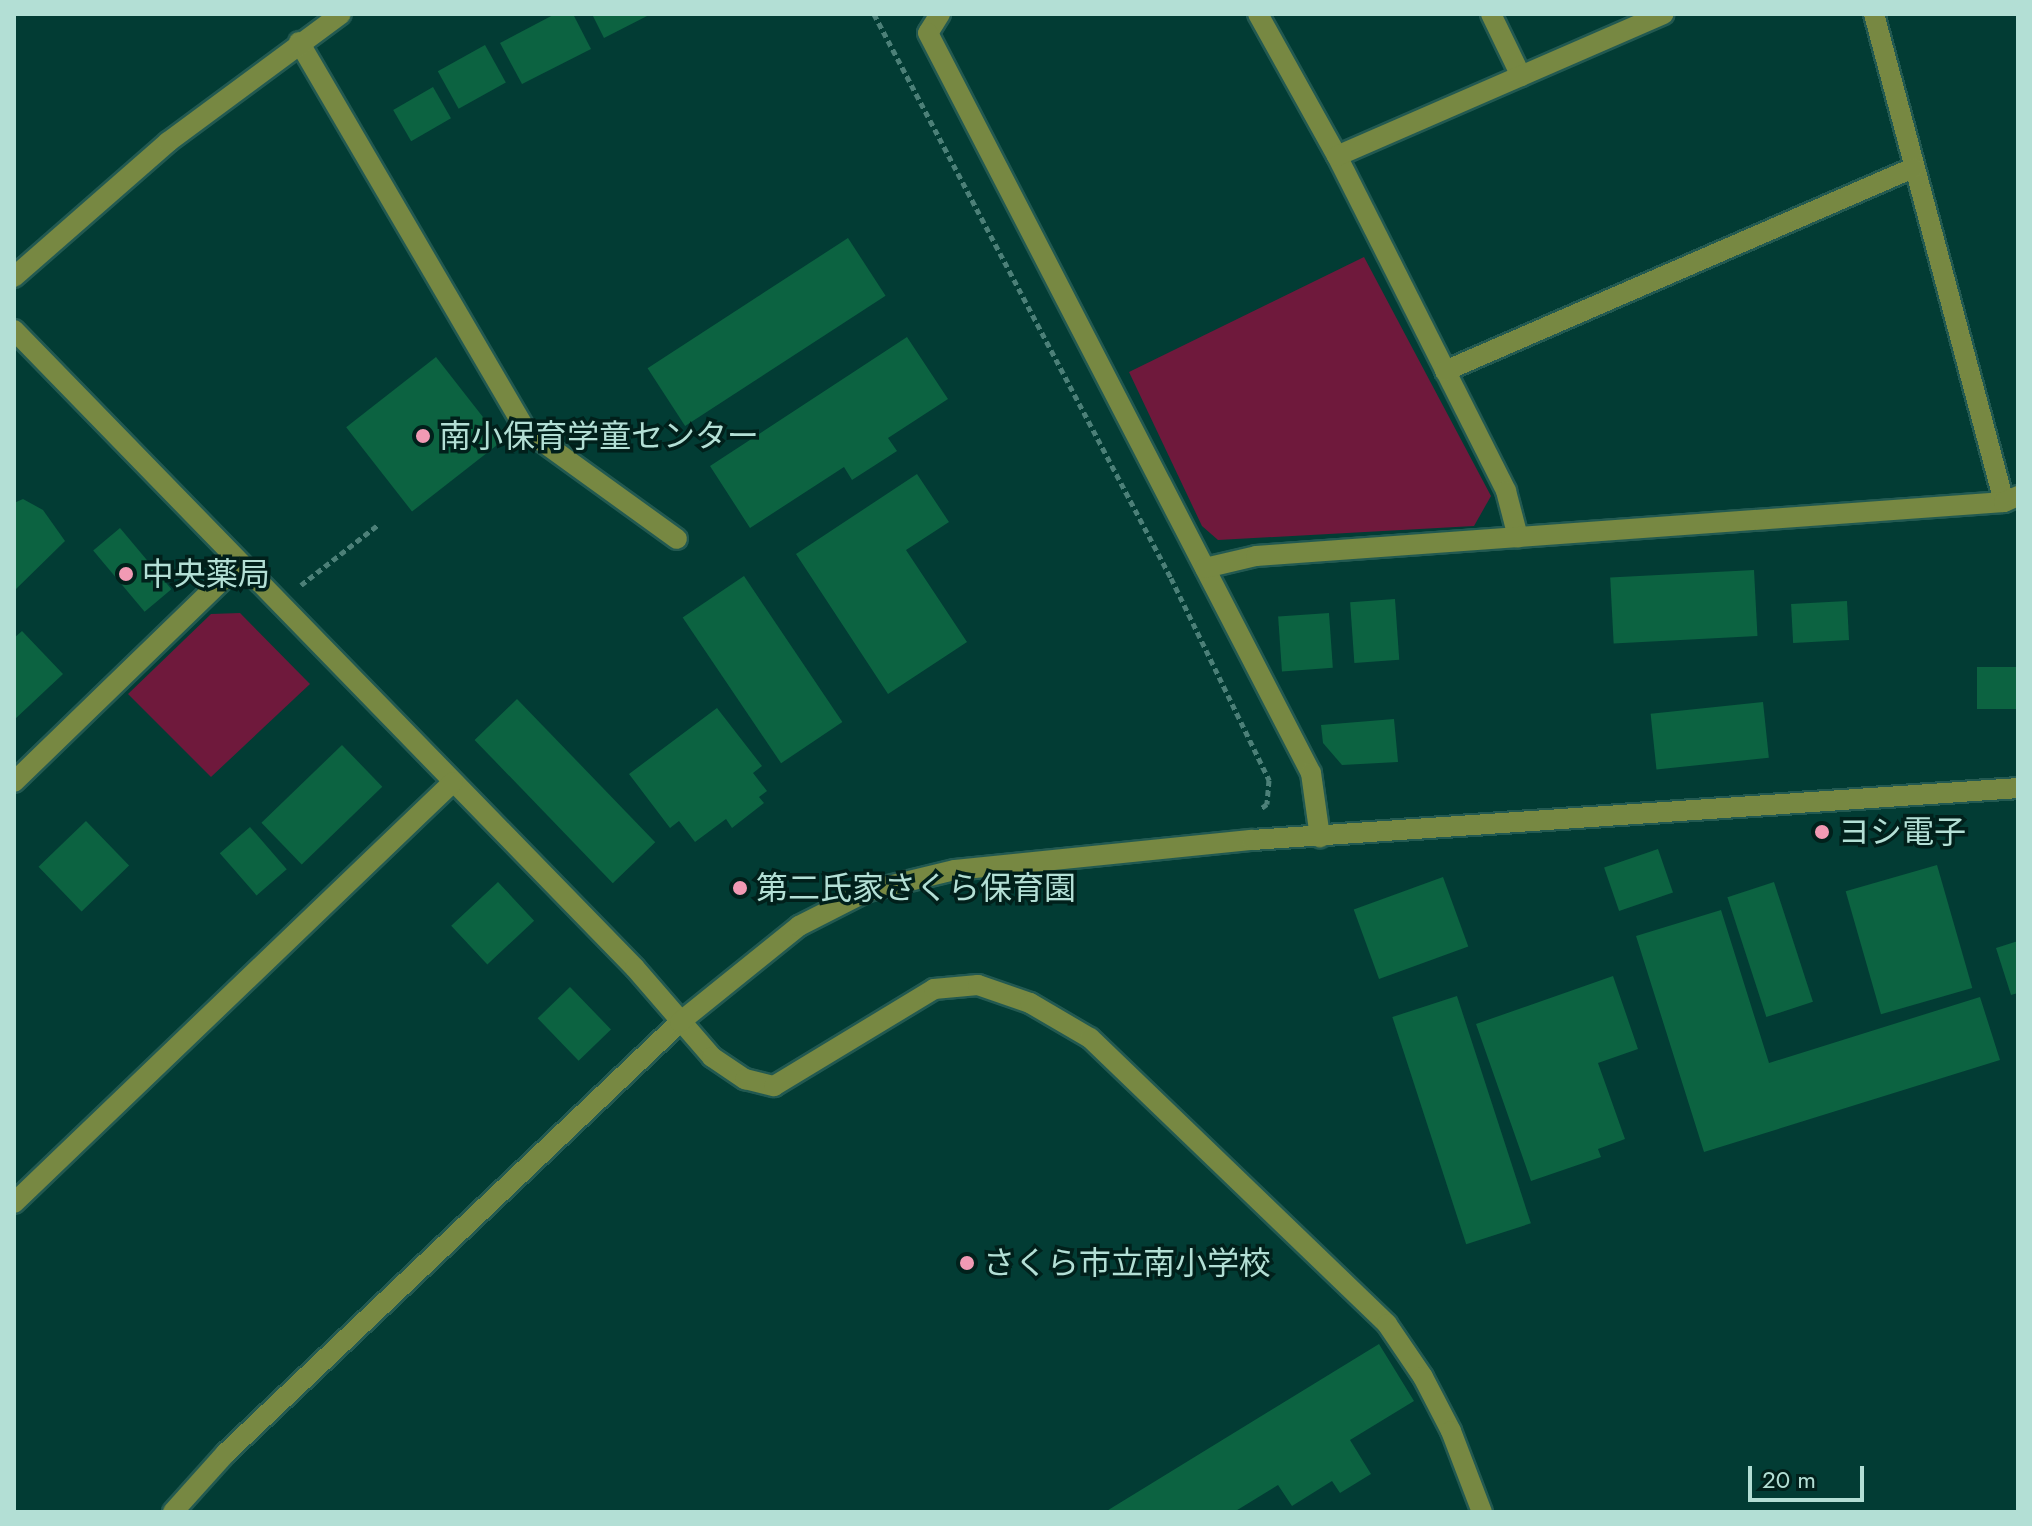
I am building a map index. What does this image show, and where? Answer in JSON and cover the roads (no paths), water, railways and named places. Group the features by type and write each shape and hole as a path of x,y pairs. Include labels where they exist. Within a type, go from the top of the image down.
{"street":[{"path":"14,277 168,142 299,42 341,14"},
{"path":"940,14 928,33 1311,773 1320,837"},
{"path":"1258,14 1337,156 1506,491 1518,537"},
{"path":"1491,14 1521,76"},
{"path":"1337,156 1663,14"},
{"path":"1205,568 1256,556 2011,499 1913,168 1874,14"},
{"path":"299,42 526,430 677,539"},
{"path":"1445,371 1913,168"},
{"path":"14,330 635,968 712,1057 745,1079 774,1086 934,989 978,985 1030,1003 1090,1038 1387,1324 1444,1417 1482,1512"},
{"path":"14,782 240,563"},
{"path":"14,1203 453,782"},
{"path":"173,1512 226,1453 680,1022 799,926 868,891 955,870 1320,837 2018,788"}],"place":[{"name":"南小保育学童センター","path":"423,436"},
{"name":"中央薬局","path":"126,574"},
{"name":"ヨシ電子","path":"1822,832"},
{"name":"第二氏家さくら保育園","path":"740,888"},
{"name":"さくら市立南小学校","path":"967,1263"}]}
